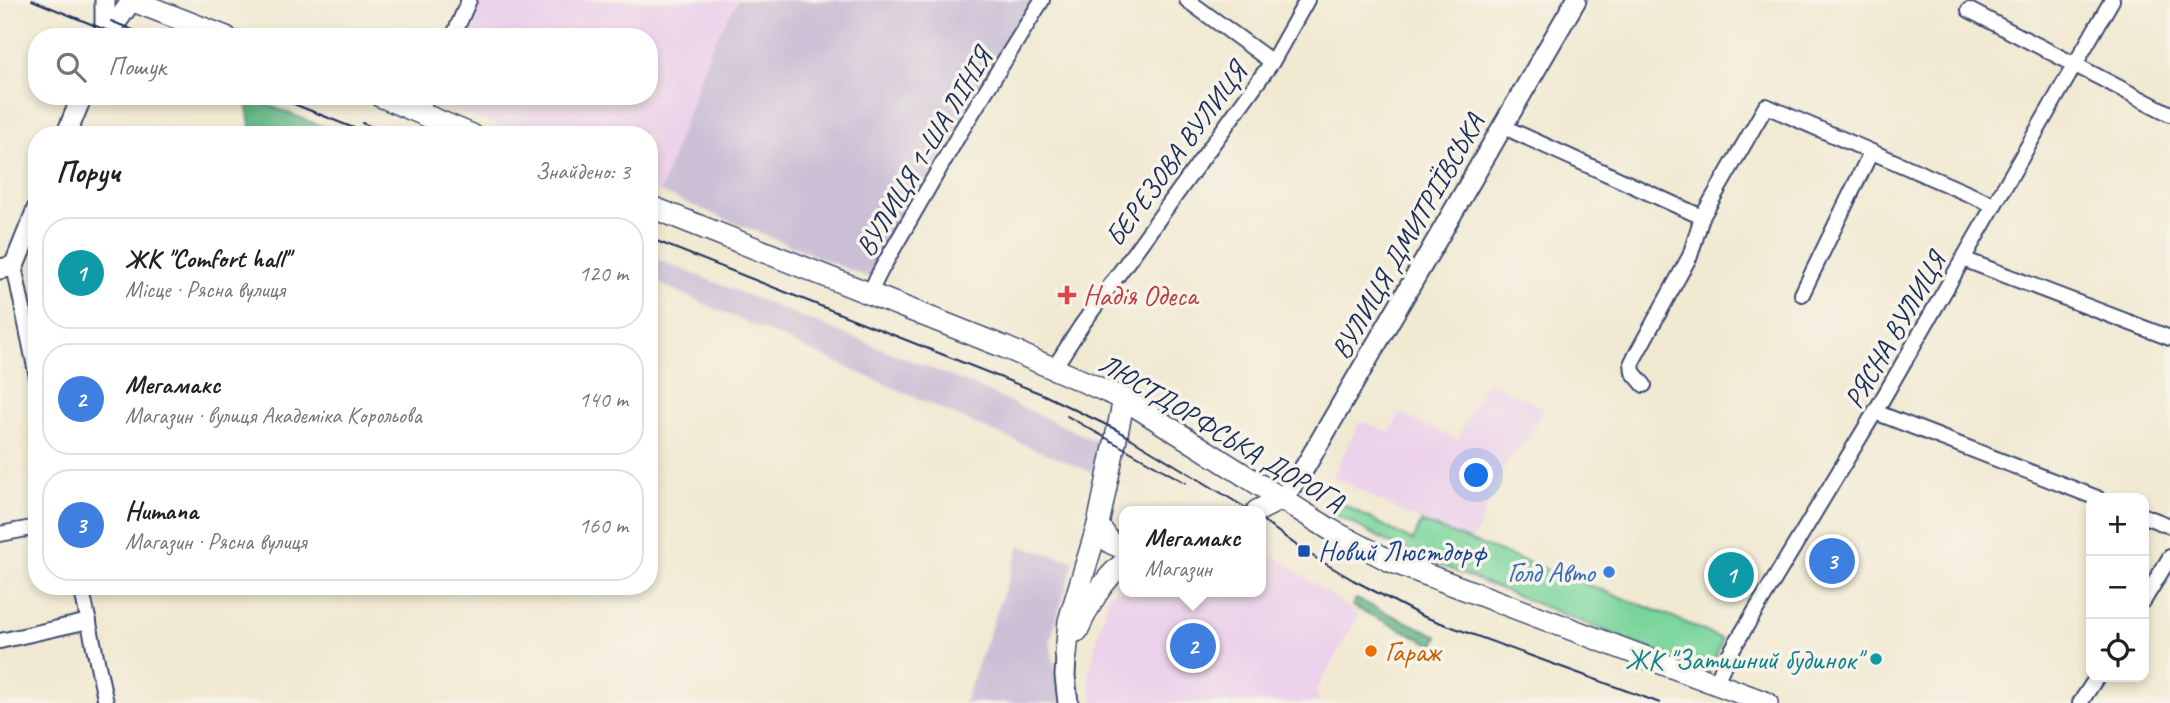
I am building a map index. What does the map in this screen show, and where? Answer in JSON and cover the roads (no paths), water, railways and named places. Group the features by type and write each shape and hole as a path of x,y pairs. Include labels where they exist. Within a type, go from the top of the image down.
{"main road":[{"path":"105,0 105,28"},
{"path":"111,28 131,0 203,28"},
{"name":"ВУЛИЦЯ ДМИТРІЇВСЬКА","path":"1283,498 1305,467 1576,0"},
{"path":"70,126 78,105"},
{"path":"426,105 458,126"},
{"name":"ЛЮСТДОРФСЬКА ДОРОГА","path":"658,210 1054,368 1124,399 1331,530 1391,561 1767,703"},
{"path":"7,267 28,226"},
{"path":"1069,703 1065,677 1069,621 1098,525 1124,399"},
{"path":"1266,506 1283,498"},
{"path":"1098,525 1111,543 1119,546"},
{"path":"1066,655 1096,596 1109,576 1119,567"}],"street":[{"path":"457,28 469,0"},
{"name":"ВУЛИЦЯ 1-ША ЛІНІЯ","path":"869,294 961,131 1042,0"},
{"path":"1187,0 1272,62"},
{"name":"БЕРЕЗОВА ВУЛИЦЯ","path":"1054,368 1081,326 1272,62 1307,0"},
{"name":"РЯСНА ВУЛИЦЯ","path":"1716,682 1727,658 1875,412 2112,0"},
{"path":"1969,10 2170,114"},
{"path":"1644,385 1633,372 1632,362 1690,256 1702,217 1766,107 1994,205"},
{"path":"1504,127 1702,217"},
{"path":"1802,294 1871,152"},
{"path":"1963,259 2170,338"},
{"path":"7,267 28,344"},
{"path":"1875,412 2086,494"},
{"path":"2149,518 2170,526"},
{"path":"0,534 28,529"},
{"path":"2149,592 2170,557"},
{"path":"83,595 106,703"},
{"path":"0,641 89,621"},
{"path":"2080,703 2093,682"}],"tram line":[{"path":"32,0 101,28"},
{"path":"111,21 128,28"},
{"path":"296,105 349,126"},
{"path":"362,123 370,126"},
{"path":"658,242 1042,394 1117,430 1243,506"},
{"path":"1067,416 1186,483"},
{"path":"1266,523 1304,551 1422,616 1660,703"}],"place":[{"name":"Надія Одеса","path":"1067,295"},
{"name":"Новий Люстдорф","path":"1304,551"},
{"name":"Humana","path":"1832,561"},
{"name":"Голд Авто","path":"1609,572"},
{"name":"ЖК \"Comfort hall\"","path":"1731,575"},
{"name":"Мегамакс","path":"1193,646"},
{"name":"Гараж","path":"1371,651"},
{"name":"ЖК \"Затишний будинок\"","path":"1876,659"}]}
